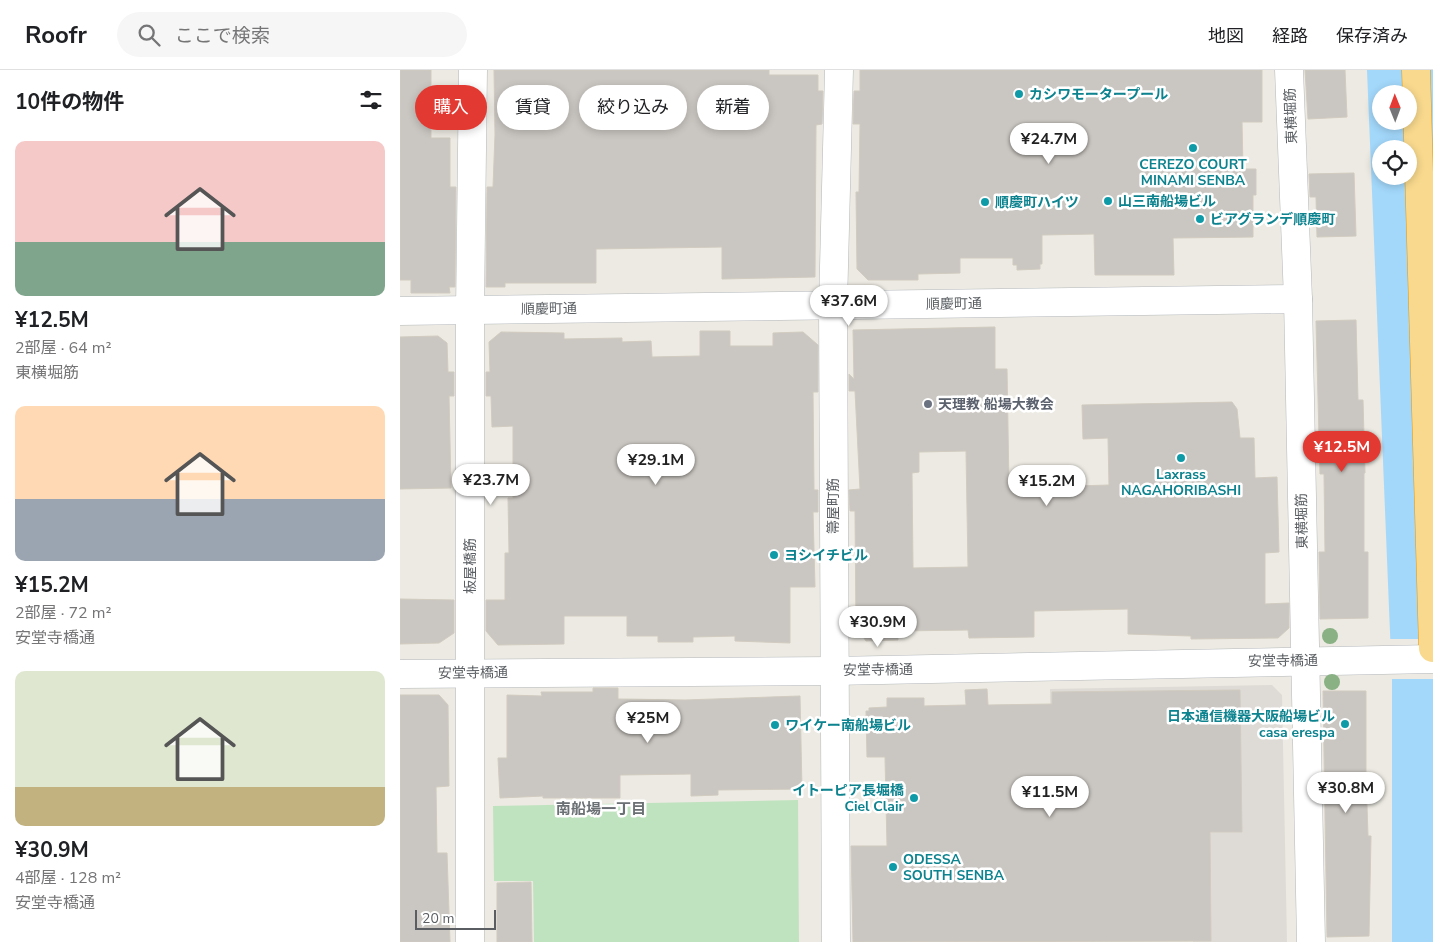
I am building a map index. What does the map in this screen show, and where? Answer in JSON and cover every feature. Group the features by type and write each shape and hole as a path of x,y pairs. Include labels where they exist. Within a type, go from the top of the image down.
{"highway":[{"path":"1404,70 1405,85"},
{"path":"1416,70 1433,648"},
{"path":"1410,130 1421,240"}],"street":[{"name":"板屋橋筋","path":"470,942 470,310 473,70"},
{"name":"箒屋町筋","path":"836,942 833,671 833,306 839,70"},
{"name":"東横堀筋","path":"1289,70 1298,299 1311,942"},
{"name":"順慶町通","path":"400,311 1298,299"},
{"name":"安堂寺橋通","path":"400,674 833,671 1356,659 1433,659"}],"shaded area":[{"path":"1272,685 1282,695 1287,942 1193,942 1193,922 1051,838 1050,689"}],"green space":[{"path":"798,800 799,942 534,942 533,881 494,881 493,806"}],"water":[{"path":"1367,70 1433,70 1433,942 1392,942 1392,681"}],"pier":[{"path":"1388,639 1433,639 1433,679 1389,679"}],"building":[{"path":"400,70 431,70 431,85 415,85 415,130 431,130 431,138 450,138 450,187 456,187 455,287 449,287 450,293 411,293 411,280 400,280"},
{"path":"494,70 769,70 769,75 818,75 818,91 823,91 822,124 816,125 815,277 722,279 722,247 596,249 596,283 505,283 505,287 486,287 487,187 493,187 495,135"},
{"path":"860,70 1262,70 1262,122 1242,122 1243,169 1256,169 1256,195 1253,195 1253,237 1173,238 1174,275 1095,275 1094,234 1042,235 1042,264 1040,264 1040,269 1017,270 1017,265 1013,265 1013,258 960,258 960,273 918,274 918,280 868,280 857,269 856,192 859,192 860,124 853,124 854,91 860,91"},
{"path":"1305,70 1345,70 1347,117 1308,119"},
{"path":"1354,173 1356,236 1317,237 1316,197 1310,197 1309,174"},
{"path":"1356,320 1358,400 1363,400 1365,473 1364,552 1368,552 1368,618 1320,619 1319,552 1325,552 1324,474 1320,474 1316,321"},
{"path":"995,327 995,369 1007,369 1009,488 1109,485 1108,438 1083,439 1082,405 1232,402 1237,409 1240,438 1254,438 1255,478 1277,477 1279,552 1265,553 1265,604 1289,603 1289,628 1278,638 1191,639 1191,636 1128,634 1128,609 1034,611 1034,637 969,638 968,630 898,631 898,640 866,641 856,627 855,511 850,511 849,490 860,489 855,391 849,391 849,374 854,379 853,330","holes":["966,451 968,567 913,568 912,473 919,472 919,452"]},
{"path":"700,331 730,331 730,346 773,346 773,333 803,332 818,345 818,392 813,392 814,490 818,490 818,512 813,512 815,587 790,587 790,643 735,641 735,636 693,637 693,642 658,642 658,636 627,636 627,616 564,616 564,644 498,645 486,631 486,600 505,600 505,553 509,553 508,498 513,498 513,426 492,427 491,396 486,396 486,372 490,372 489,342 501,332 564,333 564,339 622,338 622,342 651,341 652,357 700,356"},
{"path":"438,336 447,343 448,372 454,372 454,396 449,396 451,488 400,489 400,337"},
{"path":"400,599 454,600 454,633 439,643 400,644"},
{"path":"593,688 618,688 618,699 685,700 800,696 802,789 718,790 718,795 691,796 691,774 620,775 620,798 543,798 543,796 500,798 498,758 507,758 507,695 542,696 541,692 593,692"},
{"path":"987,689 988,705 1052,704 1052,692 1240,690 1242,832 1210,832 1211,941 853,942 851,846 887,846 885,757 867,757 866,711 869,711 869,708 887,707 887,698 924,698 924,706 966,705 965,690"},
{"path":"1323,691 1366,691 1368,836 1371,836 1369,936 1327,937"},
{"path":"400,695 439,695 448,705 449,786 436,787 437,853 447,853 450,942 400,942"},
{"path":"531,882 532,942 497,942 497,883"}],"place":[{"name":"カシワモータープール","path":"1019,94"},
{"name":"CEREZO COURT MINAMI SENBA","path":"1193,148"},
{"name":"山三南船場ビル","path":"1108,201"},
{"name":"順慶町ハイツ","path":"985,202"},
{"name":"ビアグランデ順慶町","path":"1200,219"},
{"name":"天理教 船場大教会","path":"928,404"},
{"name":"Laxrass NAGAHORIBASHI","path":"1181,458"},
{"name":"ヨシイチビル","path":"774,555"},
{"name":"日本通信機器大阪船場ビル casa erespa","path":"1345,724"},
{"name":"ワイケー南船場ビル","path":"775,725"},
{"name":"イトーピア長堀橋 Ciel Clair","path":"914,798"},
{"name":"ODESSA SOUTH SENBA","path":"893,867"}],"district":[{"name":"南船場一丁目","path":"601,809"}]}
